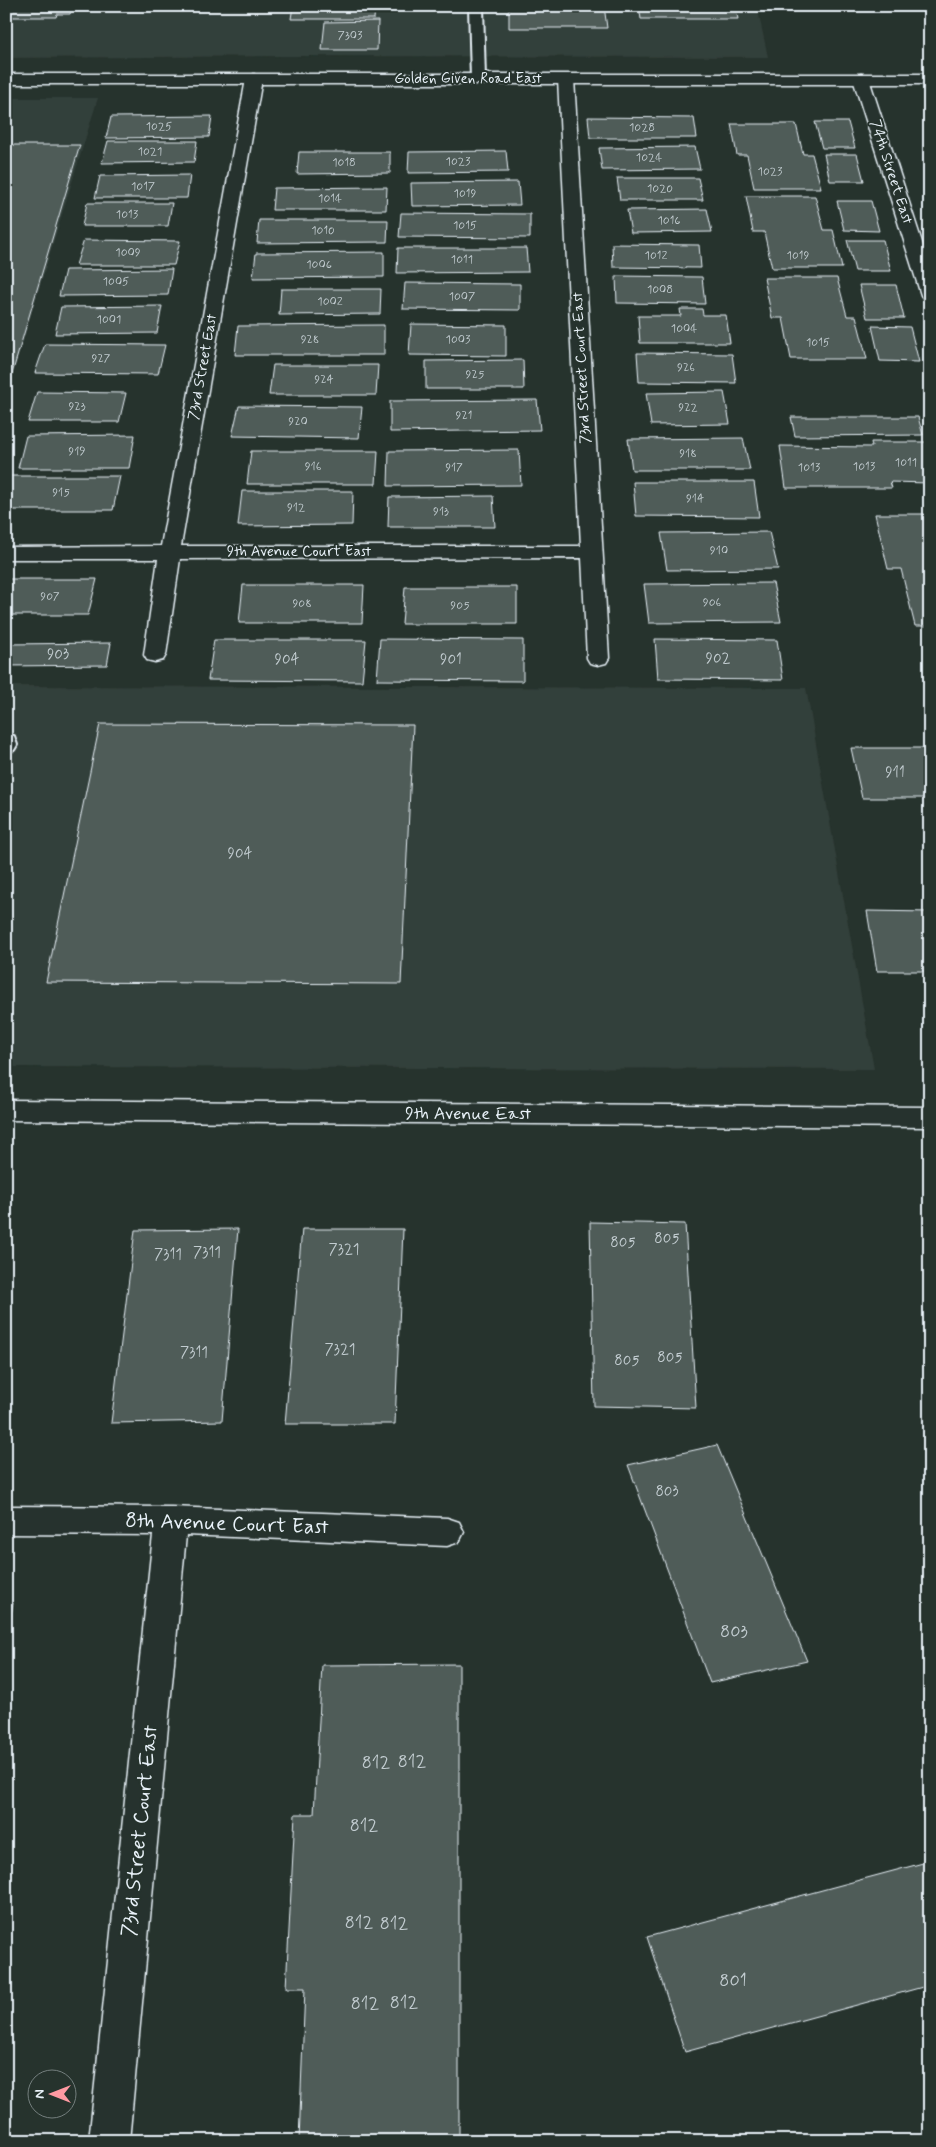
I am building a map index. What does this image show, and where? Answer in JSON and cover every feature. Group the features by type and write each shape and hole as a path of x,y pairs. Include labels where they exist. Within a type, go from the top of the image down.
{"street":[{"name":"Golden Given Road East","path":"6,79 930,79"},
{"name":"73rd Street East","path":"155,655 170,552 254,79"},
{"name":"73rd Street Court East","path":"566,79 598,658"},
{"name":"74th Street East","path":"860,79 930,295"},
{"name":"9th Avenue Court East","path":"6,553 592,552"},
{"name":"9th Avenue East","path":"6,1110 930,1117"},
{"name":"8th Avenue Court East","path":"6,1520 171,1521 447,1532"},
{"name":"73rd Street Court East","path":"109,2141 171,1521"}],"lane":[{"path":"476,6 478,79"}],"shaded area":[{"path":"6,6 757,6 768,57 284,56 6,58"},
{"path":"6,98 98,98 6,396"},
{"path":"6,686 806,688 874,1069 6,1067"}],"building":[{"path":"6,6 73,6 70,14 57,14 56,17 6,17"},
{"path":"293,6 375,6 374,19 291,19"},
{"path":"509,6 604,6 607,28 509,28"},
{"path":"639,6 735,6 738,19 641,19"},
{"path":"378,21 377,50 322,50 325,22"},
{"path":"212,116 209,137 106,138 111,117"},
{"path":"588,117 694,118 697,138 590,138"},
{"path":"815,122 848,122 855,148 822,148"},
{"path":"731,124 796,124 803,154 812,154 821,188 754,188 747,155 737,155"},
{"path":"108,141 197,141 194,162 102,163"},
{"path":"6,145 80,145 6,394"},
{"path":"695,147 700,169 602,170 599,148"},
{"path":"506,151 508,172 408,173 409,152"},
{"path":"299,152 390,152 390,173 297,174"},
{"path":"824,154 857,154 864,181 830,181"},
{"path":"190,175 187,198 95,198 100,176"},
{"path":"617,178 698,178 703,200 620,200"},
{"path":"518,182 520,205 412,206 411,183"},
{"path":"387,187 386,210 272,210 274,188"},
{"path":"746,196 815,196 824,230 833,230 842,268 772,268 764,232 753,232"},
{"path":"837,201 871,201 879,231 844,230"},
{"path":"87,203 172,203 168,226 82,226"},
{"path":"707,209 712,232 631,233 627,210"},
{"path":"401,213 530,214 530,238 399,237"},
{"path":"259,220 388,220 387,242 257,243"},
{"path":"84,240 180,241 174,265 76,265"},
{"path":"847,240 883,240 891,271 855,271"},
{"path":"612,244 699,245 701,268 613,267"},
{"path":"398,248 526,248 528,272 397,273"},
{"path":"384,252 384,277 253,278 256,253"},
{"path":"172,269 168,295 59,296 65,270"},
{"path":"616,276 702,277 705,304 617,303"},
{"path":"764,278 837,278 847,316 856,316 867,359 791,359 783,318 772,318"},
{"path":"405,283 520,284 520,310 403,309"},
{"path":"859,285 896,285 904,318 867,318"},
{"path":"281,289 381,289 380,314 279,315"},
{"path":"162,306 157,333 55,334 61,307"},
{"path":"680,309 702,309 703,315 726,315 730,343 640,343 638,316 681,316"},
{"path":"411,324 506,325 506,356 409,355"},
{"path":"384,325 384,355 235,355 238,326"},
{"path":"872,326 910,327 919,362 880,361"},
{"path":"45,344 165,345 158,374 35,373"},
{"path":"637,353 732,354 736,383 639,382"},
{"path":"523,360 524,389 426,389 426,361"},
{"path":"273,365 378,365 376,395 269,395"},
{"path":"37,392 126,393 119,422 28,422"},
{"path":"724,392 730,424 651,425 646,393"},
{"path":"537,400 540,430 390,432 390,401"},
{"path":"239,406 362,407 359,438 232,436"},
{"path":"791,417 918,417 923,435 795,436"},
{"path":"135,435 129,468 18,468 26,436"},
{"path":"743,438 750,470 632,470 628,439"},
{"path":"871,442 930,442 930,483 890,482 892,488 786,488 780,446 872,447"},
{"path":"519,450 521,485 388,486 389,451"},
{"path":"251,451 378,451 376,484 247,484"},
{"path":"6,476 120,476 113,510 6,510"},
{"path":"633,482 754,482 759,517 636,516"},
{"path":"242,491 353,491 352,525 238,526"},
{"path":"493,496 495,527 388,527 389,497"},
{"path":"875,514 930,514 930,626 915,626 901,569 888,569"},
{"path":"769,532 778,569 667,570 661,533"},
{"path":"6,579 97,579 88,615 6,615"},
{"path":"773,583 781,622 649,623 644,584"},
{"path":"243,585 364,585 362,623 239,623"},
{"path":"405,587 517,587 517,624 402,624"},
{"path":"380,639 523,640 523,681 377,680"},
{"path":"655,639 777,640 783,680 658,679"},
{"path":"214,640 366,640 362,681 208,680"},
{"path":"111,643 107,665 6,666 6,644"},
{"path":"100,724 413,725 401,984 46,982"},
{"path":"851,748 930,748 930,798 862,798"},
{"path":"867,911 930,912 930,971 877,971"},
{"path":"590,1222 685,1224 696,1408 594,1406"},
{"path":"238,1229 222,1421 111,1423 135,1230"},
{"path":"302,1229 403,1229 395,1424 285,1424"},
{"path":"717,1445 807,1661 710,1683 628,1465"},
{"path":"6,1603 13,1603 6,1645"},
{"path":"459,1664 459,2141 299,2141 305,1988 286,1988 295,1814 314,1814 322,1665"},
{"path":"923,1863 930,1880 930,1985 685,2052 647,1937"}]}
